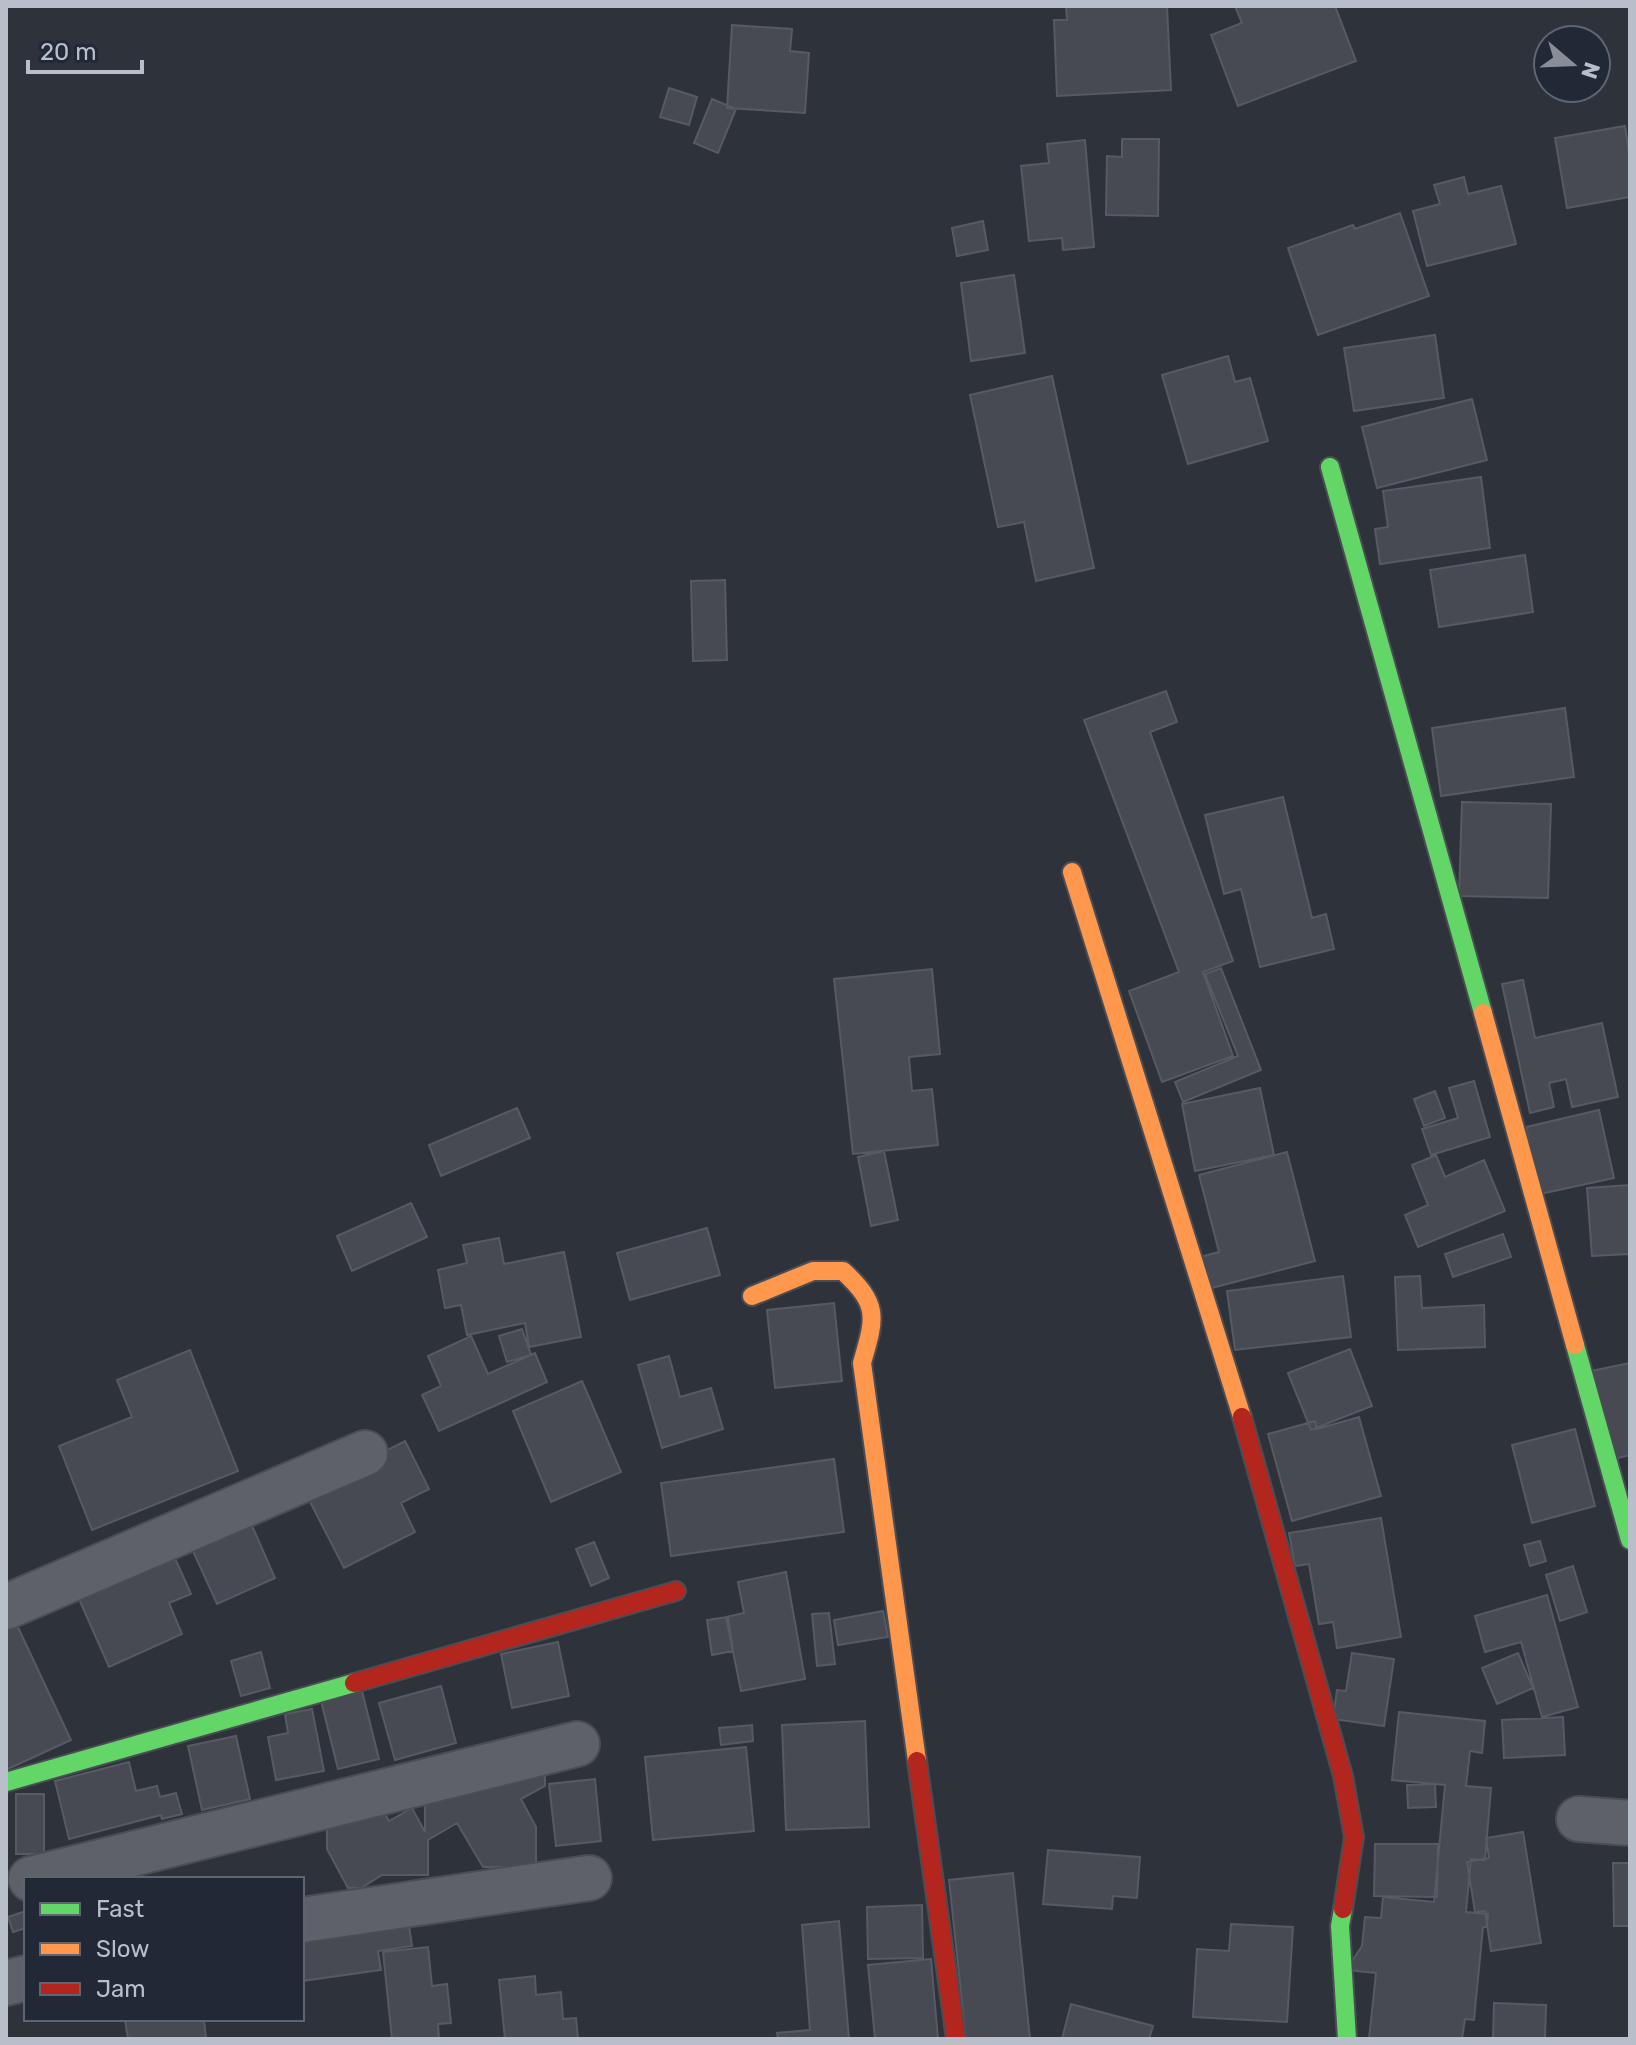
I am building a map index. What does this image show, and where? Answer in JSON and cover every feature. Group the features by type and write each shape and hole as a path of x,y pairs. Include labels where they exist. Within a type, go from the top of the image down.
{"street":[{"path":"1330,467 1630,1540"},
{"path":"1072,872 1234,1387 1343,1776 1354,1837 1340,1926 1347,2039"},
{"path":"752,1296 813,1271 843,1271 865,1291 873,1324 862,1363 956,2039"},
{"path":"6,1607 365,1453"},
{"path":"6,1782 676,1591"},
{"path":"40,1877 577,1744"},
{"path":"1579,1819 1630,1823"},
{"path":"304,1920 589,1878"}],"building":[{"path":"1066,6 1167,6 1171,90 1057,96 1054,20 1067,20"},
{"path":"1235,6 1335,6 1356,61 1238,106 1211,35 1242,23"},
{"path":"732,25 792,29 790,51 809,53 805,113 727,108"},
{"path":"669,88 697,97 689,125 660,117"},
{"path":"712,99 736,109 718,153 694,143"},
{"path":"1625,126 1630,159 1630,197 1567,208 1555,138"},
{"path":"1122,139 1159,139 1158,216 1106,215 1107,156 1122,157"},
{"path":"1085,140 1094,247 1063,250 1062,238 1029,241 1021,166 1049,163 1047,144"},
{"path":"1464,177 1468,194 1501,186 1516,244 1427,266 1413,211 1440,204 1434,185"},
{"path":"1400,213 1429,296 1318,335 1288,248 1353,225 1355,229"},
{"path":"983,221 988,250 957,256 952,228"},
{"path":"1014,275 1025,353 971,361 961,283"},
{"path":"1435,335 1444,398 1354,411 1344,348"},
{"path":"1228,356 1235,382 1250,378 1268,441 1188,464 1162,375"},
{"path":"1052,376 1094,568 1036,581 1024,522 998,527 970,395"},
{"path":"1472,399 1487,460 1377,488 1362,427"},
{"path":"1481,477 1490,548 1380,564 1375,529 1388,527 1383,491"},
{"path":"1525,555 1533,612 1439,627 1430,570"},
{"path":"725,580 727,660 693,661 691,581"},
{"path":"1166,691 1177,722 1150,732 1233,961 1203,972 1233,1056 1162,1082 1129,991 1179,972 1084,720"},
{"path":"1565,708 1574,777 1441,796 1432,728"},
{"path":"1283,797 1312,918 1326,914 1334,949 1260,967 1241,889 1224,894 1205,815"},
{"path":"1462,802 1551,804 1548,898 1459,896"},
{"path":"1221,968 1261,1070 1183,1102 1175,1082 1238,1056 1205,974"},
{"path":"932,969 940,1054 909,1057 912,1091 932,1089 938,1145 853,1154 834,979"},
{"path":"1523,980 1535,1038 1602,1023 1618,1097 1572,1107 1566,1079 1549,1083 1554,1107 1530,1113 1502,984"},
{"path":"1474,1081 1490,1137 1431,1155 1422,1129 1458,1118 1449,1088"},
{"path":"1260,1088 1274,1155 1195,1171 1182,1104"},
{"path":"1435,1091 1445,1118 1424,1126 1414,1099"},
{"path":"517,1108 530,1138 441,1176 429,1145"},
{"path":"1599,1110 1614,1178 1540,1194 1526,1127"},
{"path":"884,1151 898,1220 871,1226 858,1157"},
{"path":"1287,1152 1315,1261 1208,1289 1200,1257 1219,1252 1199,1175"},
{"path":"1436,1155 1445,1177 1484,1160 1505,1211 1418,1247 1405,1215 1428,1205 1412,1165"},
{"path":"1630,1185 1630,1254 1592,1256 1587,1188"},
{"path":"411,1203 427,1237 352,1271 337,1236"},
{"path":"707,1228 720,1275 630,1300 617,1253"},
{"path":"1503,1234 1511,1257 1453,1277 1445,1254"},
{"path":"499,1238 504,1264 564,1252 581,1337 529,1347 525,1323 467,1335 461,1305 445,1308 438,1270 467,1263 463,1245"},
{"path":"1343,1276 1351,1337 1235,1350 1227,1291"},
{"path":"1420,1276 1422,1308 1484,1305 1485,1347 1398,1350 1395,1277"},
{"path":"834,1303 842,1381 775,1388 767,1310"},
{"path":"522,1329 531,1355 507,1362 499,1336"},
{"path":"471,1336 488,1374 535,1353 547,1382 439,1431 422,1395 441,1386 428,1356"},
{"path":"1350,1349 1372,1406 1311,1430 1288,1373"},
{"path":"190,1350 238,1471 92,1530 59,1446 132,1417 117,1380"},
{"path":"669,1356 680,1397 711,1388 723,1429 662,1448 638,1365"},
{"path":"1630,1363 1630,1455 1610,1460 1591,1371"},
{"path":"582,1381 621,1472 551,1502 513,1411"},
{"path":"1359,1417 1381,1496 1292,1521 1268,1434 1315,1421 1317,1429"},
{"path":"1575,1429 1595,1506 1532,1523 1512,1445"},
{"path":"405,1441 429,1489 401,1503 415,1532 344,1568 305,1492"},
{"path":"834,1459 844,1532 671,1556 661,1483"},
{"path":"246,1512 275,1578 217,1604 187,1538"},
{"path":"1381,1518 1401,1637 1337,1648 1333,1622 1319,1624 1309,1564 1295,1566 1289,1533"},
{"path":"1540,1541 1546,1561 1530,1566 1524,1545"},
{"path":"594,1542 609,1578 591,1586 576,1549"},
{"path":"170,1547 191,1594 169,1603 182,1634 109,1667 75,1590"},
{"path":"1573,1566 1587,1612 1560,1621 1546,1575"},
{"path":"786,1572 805,1679 741,1691 726,1617 744,1613 738,1582"},
{"path":"1547,1595 1578,1707 1542,1717 1521,1642 1485,1652 1475,1616"},
{"path":"6,1607 71,1740 6,1770"},
{"path":"883,1611 888,1637 838,1645 834,1620"},
{"path":"829,1613 835,1664 817,1666 812,1614"},
{"path":"728,1617 733,1651 712,1655 707,1620"},
{"path":"558,1642 569,1696 512,1708 501,1654"},
{"path":"261,1652 270,1688 241,1696 231,1661"},
{"path":"1352,1653 1394,1659 1384,1726 1333,1719 1337,1690 1346,1691"},
{"path":"1518,1653 1533,1688 1497,1704 1482,1668"},
{"path":"441,1686 456,1743 395,1760 379,1703"},
{"path":"362,1691 379,1759 338,1769 321,1701"},
{"path":"312,1709 324,1771 276,1780 268,1737 288,1733 285,1714"},
{"path":"1399,1712 1485,1721 1482,1753 1470,1751 1466,1786 1491,1788 1485,1860 1471,1859 1466,1912 1488,1914 1487,1927 1483,1927 1474,2020 1465,2019 1462,2039 1369,2039 1376,1973 1346,1970 1362,1946 1365,1917 1381,1918 1383,1897 1434,1902 1445,1785 1392,1780"},
{"path":"1563,1717 1565,1755 1504,1758 1502,1720"},
{"path":"865,1721 869,1827 786,1830 782,1725"},
{"path":"752,1725 753,1741 721,1745 719,1728"},
{"path":"236,1736 250,1799 202,1810 188,1746"},
{"path":"746,1747 754,1831 653,1840 645,1757"},
{"path":"129,1762 136,1791 157,1786 160,1797 176,1793 182,1814 162,1819 161,1815 69,1839 55,1781"},
{"path":"545,1772 545,1786 521,1799 536,1827 536,1867 483,1867 457,1823 428,1840 428,1875 382,1875 361,1888 348,1888 327,1849 327,1822 379,1803 389,1821 412,1808 425,1832 425,1800"},
{"path":"595,1779 601,1841 556,1846 549,1784"},
{"path":"1435,1784 1436,1807 1408,1808 1407,1785"},
{"path":"16,1794 44,1794 44,1854 16,1854"},
{"path":"1523,1832 1541,1943 1491,1951 1485,1911 1475,1912 1467,1862 1489,1858 1486,1838"},
{"path":"1375,1844 1438,1844 1437,1897 1374,1896"},
{"path":"1048,1850 1140,1857 1137,1898 1113,1896 1112,1909 1043,1904"},
{"path":"1613,1863 1630,1863 1630,1926 1614,1926"},
{"path":"1013,1873 1030,2039 966,2039 949,1880"},
{"path":"922,1905 923,1958 868,1959 867,1907"},
{"path":"24,1912 24,1929 13,1932 8,1917"},
{"path":"407,1912 412,1946 378,1951 381,1970 304,1981 304,1928"},
{"path":"839,1921 849,2039 778,2039 777,2033 810,2030 802,1925"},
{"path":"1231,1924 1293,1927 1287,2022 1193,2017 1197,1949 1229,1951"},
{"path":"428,1947 432,1986 447,1984 451,2023 438,2024 439,2039 392,2039 383,1952"},
{"path":"931,1959 938,2039 875,2039 868,1965"},
{"path":"535,1976 536,1995 561,1992 563,2019 576,2018 578,2039 505,2039 499,1980"},
{"path":"1494,2003 1546,2005 1545,2039 1493,2039"},
{"path":"1071,2004 1153,2026 1149,2039 1062,2039"},
{"path":"125,2021 204,2021 206,2039 128,2039"}],"traffic: fast":[{"path":"1330,467 1483,1013"},
{"path":"1575,1345 1630,1540"},
{"path":"6,1782 354,1683"},
{"path":"1343,1909 1340,1926 1347,2039"}],"traffic: slow":[{"path":"1072,872 1242,1417"},
{"path":"1483,1013 1575,1345"},
{"path":"752,1296 813,1271 843,1271 869,1303 870,1334 862,1363 917,1761"}],"traffic: jam":[{"path":"1242,1417 1343,1776 1354,1837 1343,1909"},
{"path":"354,1683 676,1591"},
{"path":"917,1761 956,2039"}]}
